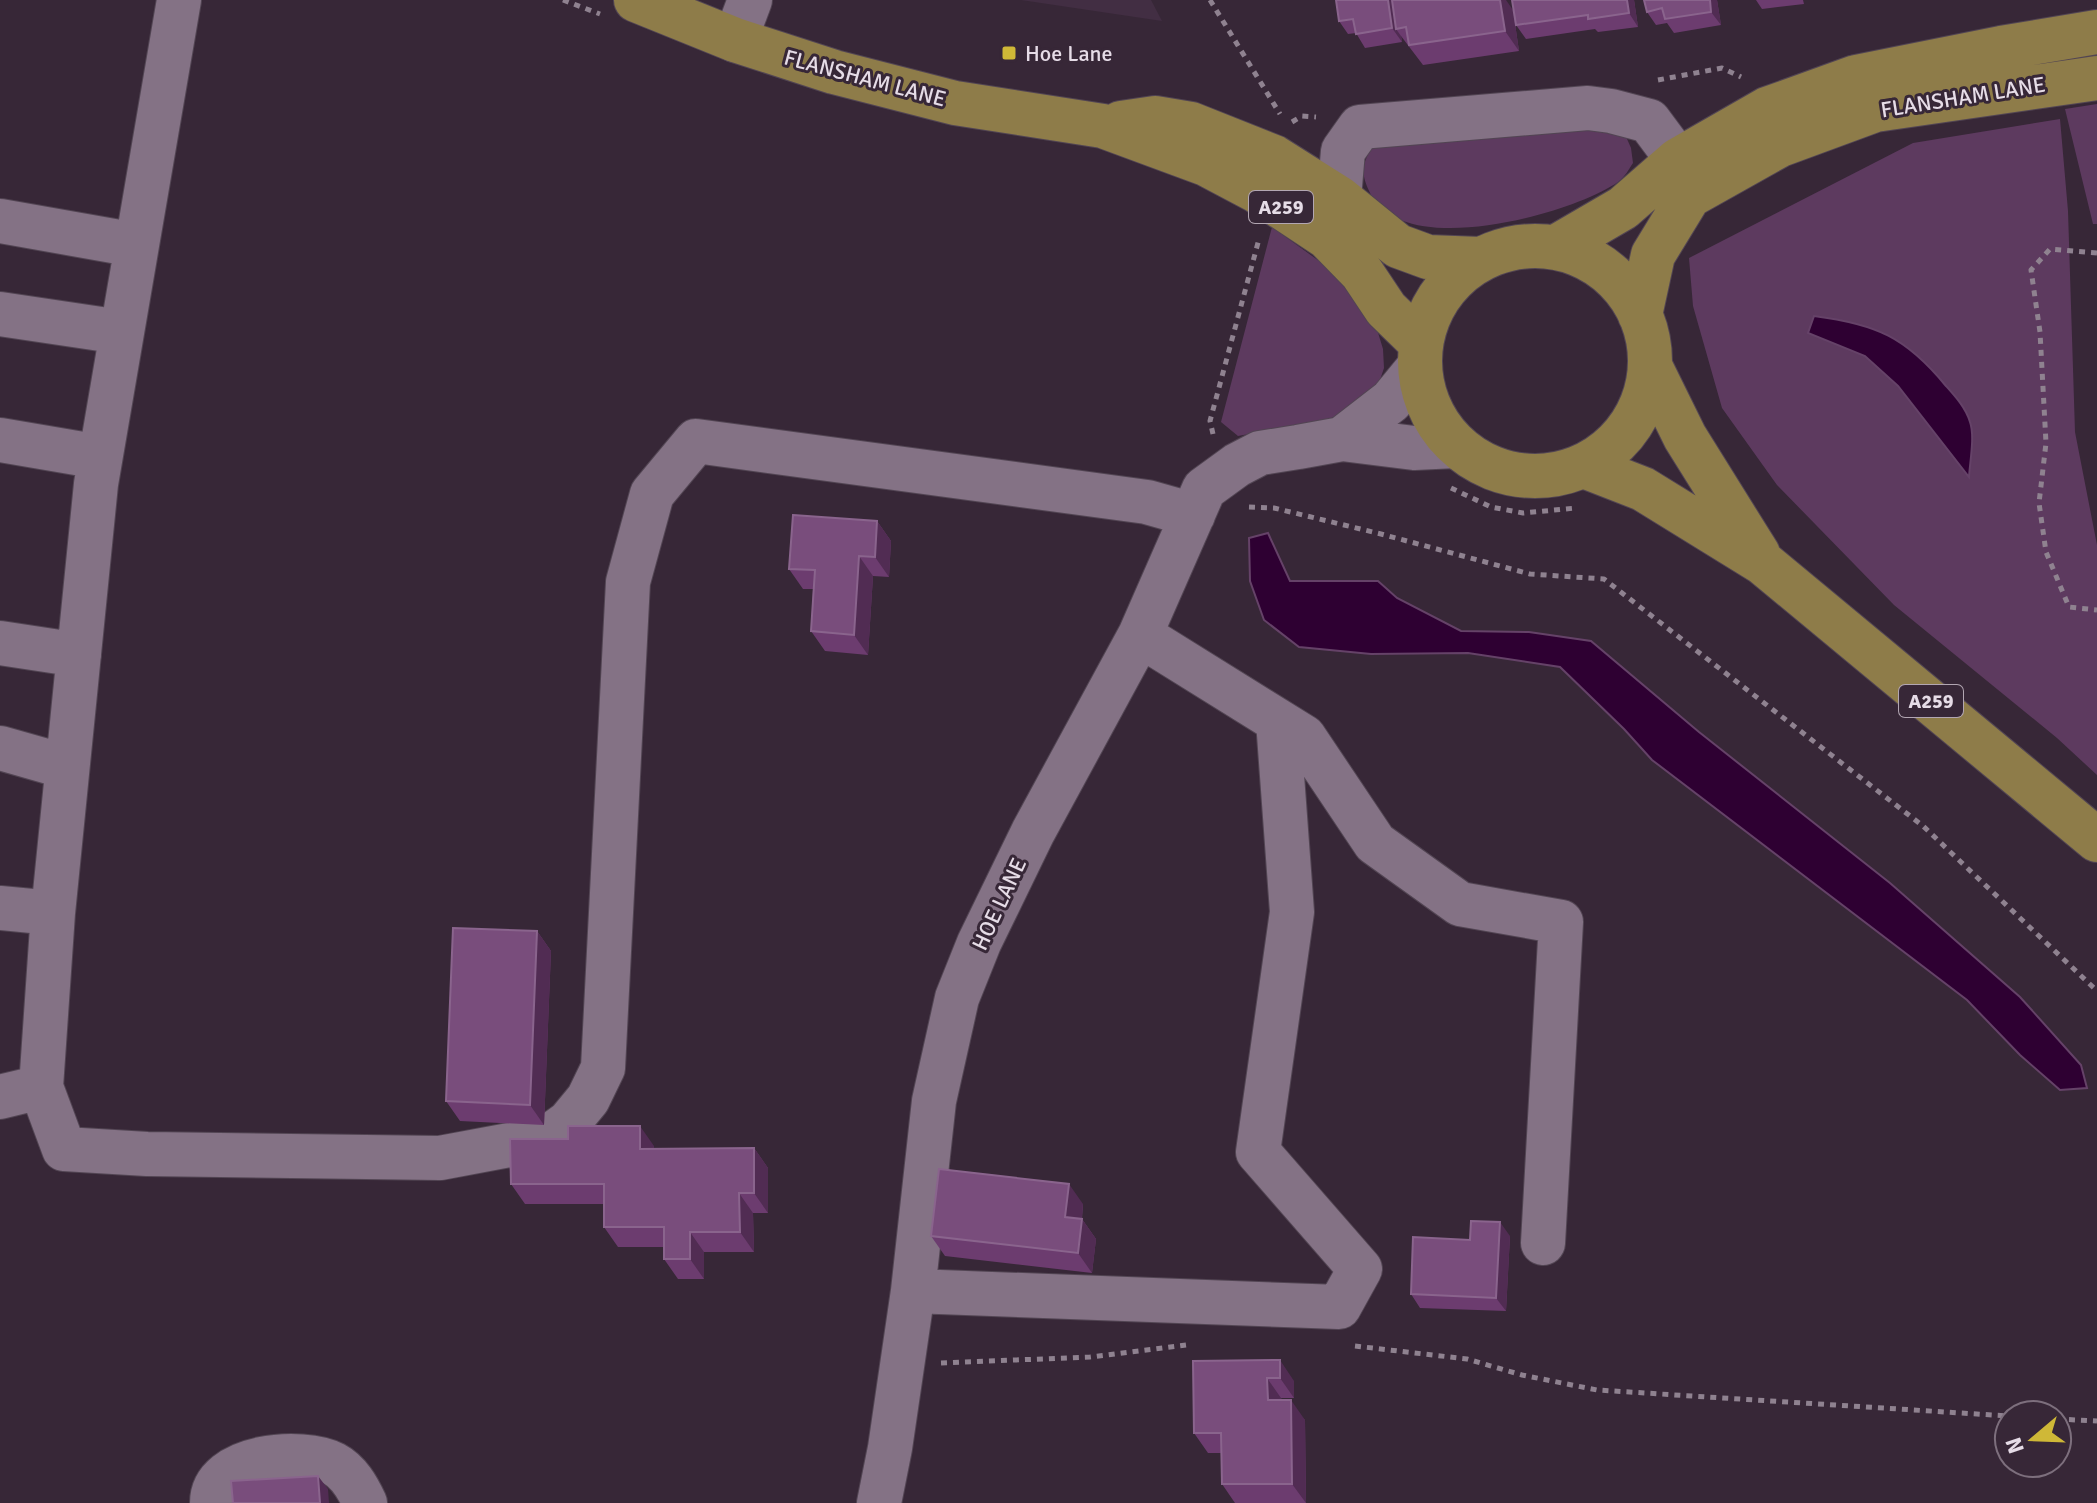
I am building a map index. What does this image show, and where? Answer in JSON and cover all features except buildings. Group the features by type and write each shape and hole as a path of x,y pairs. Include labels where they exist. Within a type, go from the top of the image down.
{"main road":[{"name":"FLANSHAM LANE","path":"636,0 735,40 834,72 955,103 1103,126 1206,164 1257,191 1327,237 1362,273 1420,355"},
{"name":"FLANSHAM LANE","path":"1556,247 1623,208 1678,160 1767,109 1856,77 2097,32"},
{"name":"FLANSHAM LANE","path":"1640,315 1653,255 1689,196 1780,145 1875,110 2097,78"},
{"name":"FLANSHAM LANE","path":"1103,126 1155,118 1191,124 1274,157 1339,198 1398,246 1428,257 1480,259"},
{"path":"1530,245 1556,247 1582,256 1607,271 1626,290 1640,315 1648,340 1650,366 1645,397 1631,425 1610,449 1584,466 1551,476 1517,476 1485,466 1456,446 1437,424 1425,397 1420,355 1431,309 1452,280 1480,259 1504,249 1530,245"},
{"name":"A259","path":"1650,366 1685,437 1763,563"},
{"name":"A259","path":"1584,466 1643,489 1763,563 2097,840"}],"street":[{"path":"179,0 100,457 67,767 41,1087 64,1149 147,1154 440,1158 547,1138 569,1122 588,1099 603,1068 628,582 652,494 696,441 1147,502 1193,515"},
{"path":"735,40 750,0"},
{"path":"1339,198 1343,151 1360,127 1588,108 1649,121 1678,160"},
{"path":"0,221 136,245"},
{"path":"0,314 121,332"},
{"name":"HOE LANE","path":"1342,439 1391,401 1420,355"},
{"name":"HOE LANE","path":"879,1503 913,1291 934,1101 957,998 979,943 1033,832 1140,635 1204,489 1260,453 1342,439 1414,448 1456,446"},
{"path":"0,440 100,457"},
{"path":"1140,635 1304,737 1375,843 1460,904 1561,922 1543,1243"},
{"path":"0,643 79,655"},
{"path":"913,1291 1339,1307 1360,1269 1258,1152 1292,912 1278,721"},
{"path":"0,748 67,767"},
{"path":"0,908 53,913"},
{"path":"0,1097 41,1087"},
{"path":"212,1503 212,1496 225,1475 238,1467 261,1459 313,1456 337,1465 356,1484 365,1503"}],"path":[{"path":"1210,0 1287,125"},
{"path":"1611,111 1650,82 1722,68 1752,82"},
{"path":"1214,445 1210,421 1261,235"},
{"path":"2097,253 2050,249 2031,270 2040,332 2046,443 2039,503 2046,552 2069,607 2097,610"},
{"path":"1236,506 1274,508 1530,574 1604,579 1923,826 2097,991"},
{"path":"903,1362 950,1364 1090,1357 1195,1344"},
{"path":"1353,1345 1467,1359 1522,1375 1597,1390 1993,1415"},
{"path":"2073,1420 2097,1421"}],"shaded area":[{"path":"1021,0 1151,0 1162,21"},
{"path":"2097,104 2097,224 2093,224 2065,109"},
{"path":"2060,119 2068,211 2075,432 2097,545 2097,775 2057,738 1894,605 1777,485 1722,408 1693,306 1689,258 1913,143","holes":["1865,356 1971,423 1968,476 1898,386"]},
{"path":"1575,127 1624,132 1633,163 1620,180 1595,195 1527,218 1450,228 1416,225 1388,213 1370,193 1364,179 1365,162 1374,143"},
{"path":"1272,227 1337,274 1376,326 1383,349 1384,368 1376,392 1355,412 1238,436 1221,422"},
{"path":"1814,316 1855,323 1888,336 1903,344 1931,369 1960,402 1970,422 1969,477 1898,386 1865,356 1808,333"},
{"path":"1268,533 1290,581 1378,581 1397,598 1461,631 1529,632 1591,641 1699,732 1890,883 2020,997 2081,1065 2087,1088 2060,1090 2020,1055 1967,1000 1652,760 1560,667 1468,653 1371,654 1299,647 1264,620 1250,581 1249,538"}],"place":[{"name":"Hoe Lane","path":"1009,53"}]}
